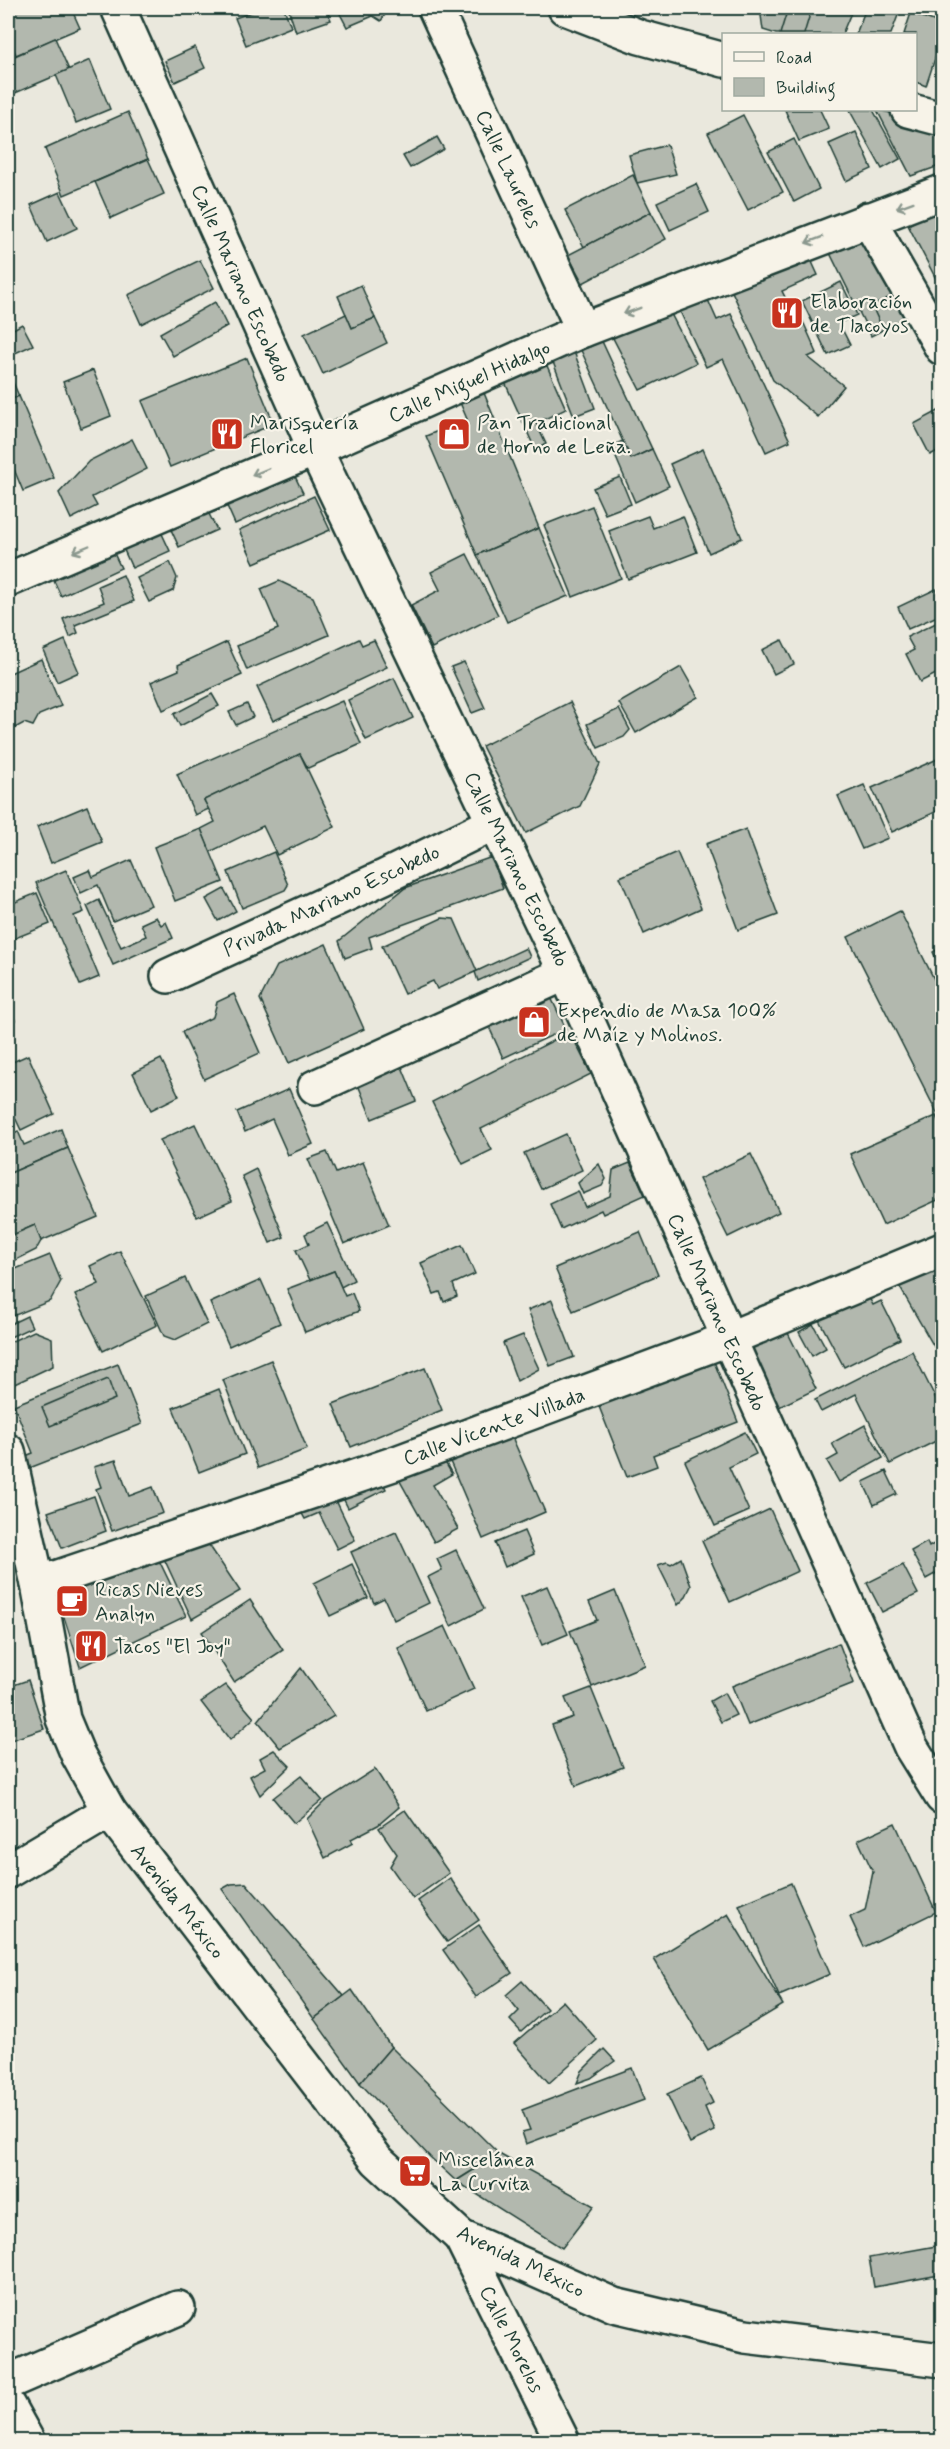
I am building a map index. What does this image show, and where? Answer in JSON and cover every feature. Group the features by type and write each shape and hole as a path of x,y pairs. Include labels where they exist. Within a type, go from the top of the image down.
{"street":[{"name":"Calle Mariano Escobedo","path":"118,8 315,449 566,973 911,1748 942,1797"},
{"name":"Calle Laureles","path":"435,8 583,330"},
{"path":"565,8 640,38 722,60"},
{"path":"912,111 942,119"},
{"name":"Calle Miguel Hidalgo","path":"8,580 315,449 583,330 942,192"},
{"path":"868,219 942,348"},
{"name":"Privada Mariano Escobedo","path":"168,976 384,877 494,823"},
{"path":"315,1087 566,973"},
{"name":"Calle Vicente Villada","path":"38,1584 396,1462 728,1339 942,1250"},
{"name":"Avenida México","path":"8,1450 38,1584 63,1719 78,1755 109,1811 377,2160 461,2237 614,2305 745,2337 942,2360"},
{"path":"8,1871 109,1811"},
{"name":"Calle Morelos","path":"461,2237 563,2442"},
{"path":"8,2382 178,2308"},
{"path":"8,2406 27,2442"}],"building":[{"path":"8,8 71,8 80,28 16,55 8,36"},
{"path":"263,8 284,8 291,27 246,45 235,18"},
{"path":"288,8 326,8 331,20 296,32"},
{"path":"337,8 363,8 373,16 347,27"},
{"path":"363,8 389,8 381,21"},
{"path":"760,8 853,8 842,33 773,33 763,30"},
{"path":"788,8 810,14 804,33 780,33"},
{"path":"866,8 900,10 891,33 856,33"},
{"path":"911,13 942,24 942,37 926,86 917,82 917,33 904,33"},
{"path":"55,38 69,70 8,96 8,59"},
{"path":"195,47 205,68 175,82 165,61"},
{"path":"90,60 110,109 76,123 56,75"},
{"path":"785,111 820,111 829,129 799,141"},
{"path":"850,111 874,111 900,159 882,169"},
{"path":"878,111 942,124 942,165 911,176"},
{"path":"128,112 148,159 64,195 45,149"},
{"path":"743,115 783,192 748,210 708,133"},
{"path":"856,132 872,169 846,181 829,144"},
{"path":"437,137 444,149 410,168 403,156"},
{"path":"794,139 819,189 794,202 768,152"},
{"path":"667,145 676,174 637,183 629,155"},
{"path":"148,159 164,194 111,218 95,182"},
{"path":"633,175 651,212 584,247 565,210"},
{"path":"696,184 709,212 670,230 657,202"},
{"path":"60,192 77,228 47,242 31,205"},
{"path":"942,207 942,275 936,279 908,225"},
{"path":"651,212 666,239 583,283 568,255"},
{"path":"863,232 906,318 871,336 828,249"},
{"path":"806,249 818,275 782,291 792,311 797,308 817,353 808,357 844,386 818,417 773,380 729,285"},
{"path":"200,260 214,288 141,324 128,295"},
{"path":"841,282 857,315 839,323 850,345 828,355 802,301"},
{"path":"361,285 375,318 352,328 338,296"},
{"path":"8,290 13,311 8,312"},
{"path":"704,291 717,320 731,314 790,441 766,452 723,359 706,367 676,303"},
{"path":"894,295 906,318 883,330 872,306"},
{"path":"215,302 227,326 173,356 160,333"},
{"path":"669,310 696,363 640,390 613,338"},
{"path":"346,314 352,328 375,318 387,343 323,374 304,334"},
{"path":"22,324 33,345 13,354 8,343 8,332"},
{"path":"600,337 652,449 631,459 579,346"},
{"path":"573,349 595,408 574,416 551,357"},
{"path":"247,358 274,424 170,467 142,401"},
{"path":"544,359 566,409 536,423 546,444 535,449 503,378"},
{"path":"93,370 111,416 81,428 63,382"},
{"path":"8,371 19,396 8,401"},
{"path":"482,388 539,528 477,555 426,436 467,419 458,398"},
{"path":"19,396 54,478 23,491 13,467 8,470 8,401"},
{"path":"942,409 942,449 930,455 914,424"},
{"path":"132,439 147,469 92,497 97,506 71,519 59,493 89,461"},
{"path":"623,441 631,459 652,449 669,486 635,502 611,446"},
{"path":"703,449 742,538 709,553 670,464"},
{"path":"290,466 303,493 235,524 223,497"},
{"path":"620,477 631,504 605,514 593,488"},
{"path":"314,496 330,530 254,563 239,530"},
{"path":"222,498 226,507 209,514 217,530 179,547 168,523"},
{"path":"592,506 621,578 573,597 544,525"},
{"path":"648,516 653,528 683,516 697,552 628,579 609,531"},
{"path":"157,523 170,551 132,568 120,541"},
{"path":"539,528 568,596 507,622 477,555"},
{"path":"109,543 121,568 61,596 49,570"},
{"path":"467,554 498,615 432,648 411,605 440,590 431,572"},
{"path":"170,562 177,578 173,591 149,602 137,578"},
{"path":"123,575 134,601 75,625 78,633 70,637 63,619 104,602 98,586"},
{"path":"279,581 313,597 329,635 247,670 237,646 278,629 261,589"},
{"path":"936,589 942,604 942,614 908,629 898,607"},
{"path":"942,620 942,671 920,682 906,654 914,650 907,637"},
{"path":"359,639 362,645 374,640 387,667 273,721 257,687"},
{"path":"65,640 79,672 57,682 43,650"},
{"path":"782,640 794,664 774,674 762,650"},
{"path":"227,642 242,675 163,710 151,682 179,670 178,665"},
{"path":"41,659 61,706 39,715 33,726 24,723 15,728 8,710 8,674"},
{"path":"464,662 485,708 472,713 451,667"},
{"path":"681,667 698,697 636,733 619,703"},
{"path":"394,678 413,718 366,740 348,700"},
{"path":"212,694 219,706 180,726 174,714"},
{"path":"342,701 361,744 308,768 300,754 204,800 209,809 195,815 177,774"},
{"path":"570,702 600,764 580,806 526,833 482,746"},
{"path":"247,704 253,717 236,725 229,712"},
{"path":"619,709 630,730 624,737 598,748 587,724"},
{"path":"300,754 335,827 277,855 263,826 210,852 201,829 215,822 204,800"},
{"path":"942,757 942,809 892,832 872,788"},
{"path":"864,785 888,838 862,849 838,796"},
{"path":"87,806 102,842 51,863 37,827"},
{"path":"201,829 223,882 175,901 154,847"},
{"path":"746,829 778,915 738,930 706,844"},
{"path":"274,852 288,885 285,890 242,908 228,872"},
{"path":"677,852 701,908 644,934 620,877"},
{"path":"492,857 503,888 369,937 372,948 345,958 339,941 405,888"},
{"path":"131,860 151,905 113,921 98,885 81,893 74,877 90,870 93,877"},
{"path":"66,870 84,912 74,916 99,977 80,985 36,883"},
{"path":"224,889 236,911 218,921 206,899"},
{"path":"37,893 50,924 8,941 8,905"},
{"path":"99,900 121,947 146,936 141,924 156,917 161,925 166,922 173,938 113,965 87,906"},
{"path":"900,911 942,995 942,1123 848,937"},
{"path":"442,918 454,919 477,971 437,989 433,981 404,994 382,946"},
{"path":"326,944 364,1029 289,1063 260,999 277,966"},
{"path":"942,947 942,971 933,952"},
{"path":"526,948 530,957 478,981 475,972"},
{"path":"547,989 566,1029 503,1058 485,1018"},
{"path":"234,994 260,1053 204,1079 182,1032 213,1017 217,1002"},
{"path":"8,1002 15,1020 8,1023"},
{"path":"570,1032 591,1074 481,1129 492,1150 463,1164 432,1102"},
{"path":"28,1055 54,1114 21,1130 11,1109 8,1111 8,1064"},
{"path":"398,1057 416,1101 372,1119 354,1075"},
{"path":"161,1059 179,1096 151,1110 133,1073"},
{"path":"289,1089 313,1144 288,1155 272,1119 245,1132 237,1112"},
{"path":"936,1116 942,1130 942,1198 883,1225 850,1154"},
{"path":"195,1124 232,1201 197,1217 160,1140"},
{"path":"61,1129 68,1148 8,1174 8,1136 18,1131 24,1145"},
{"path":"566,1134 582,1170 541,1189 524,1153"},
{"path":"68,1148 98,1217 41,1241 35,1225 8,1237 8,1174"},
{"path":"327,1152 336,1173 363,1162 389,1225 344,1244 308,1159"},
{"path":"751,1154 779,1212 728,1237 699,1179"},
{"path":"630,1163 645,1195 603,1214 601,1210 561,1229 550,1204 578,1191 585,1207 610,1196 613,1170"},
{"path":"599,1164 606,1179 602,1186 583,1194 578,1183"},
{"path":"256,1169 284,1237 270,1243 242,1176"},
{"path":"327,1223 354,1280 341,1287 334,1271 310,1280 296,1250 309,1244 305,1234"},
{"path":"35,1225 41,1241 36,1250 8,1264 8,1237"},
{"path":"640,1232 658,1275 573,1311 555,1268"},
{"path":"462,1245 475,1274 453,1284 457,1296 444,1302 440,1292 434,1294 421,1263"},
{"path":"120,1251 157,1325 103,1351 75,1295 99,1284 90,1266"},
{"path":"50,1255 61,1281 50,1301 8,1318 8,1272"},
{"path":"932,1264 942,1282 942,1355 940,1357 898,1284"},
{"path":"334,1271 345,1296 352,1293 359,1311 305,1332 287,1289"},
{"path":"185,1278 207,1324 175,1340 164,1336 146,1296"},
{"path":"261,1280 280,1323 229,1346 210,1303"},
{"path":"867,1294 873,1305 881,1301 900,1339 844,1367 818,1318"},
{"path":"552,1300 574,1357 550,1366 528,1310"},
{"path":"27,1316 32,1327 8,1338 8,1325"},
{"path":"813,1324 826,1348 812,1356 799,1332"},
{"path":"34,1331 52,1338 53,1366 8,1387 8,1343"},
{"path":"787,1331 816,1389 779,1407 750,1348"},
{"path":"523,1335 539,1369 517,1381 503,1343"},
{"path":"912,1351 942,1411 942,1438 890,1464 856,1394 821,1412 815,1400"},
{"path":"711,1354 738,1422 653,1455 657,1466 627,1477 596,1399"},
{"path":"271,1360 307,1449 258,1468 223,1380"},
{"path":"118,1364 142,1424 27,1469 23,1457 33,1453 14,1405"},
{"path":"425,1368 442,1410 351,1447 333,1404"},
{"path":"108,1379 115,1399 50,1426 42,1407"},
{"path":"219,1389 245,1454 199,1472 173,1408"},
{"path":"865,1425 883,1458 839,1482 827,1461 838,1455 832,1443"},
{"path":"509,1430 545,1512 483,1539 448,1457"},
{"path":"745,1432 756,1454 729,1467 749,1511 715,1526 685,1461"},
{"path":"438,1450 452,1474 433,1485 458,1529 434,1542 396,1474"},
{"path":"116,1460 129,1496 153,1487 163,1513 112,1531 96,1489 101,1487 94,1467"},
{"path":"886,1471 897,1494 874,1505 863,1482"},
{"path":"380,1477 386,1489 348,1508 342,1496"},
{"path":"332,1492 355,1540 337,1549 319,1513 305,1519 299,1508"},
{"path":"94,1496 106,1531 62,1548 48,1512"},
{"path":"770,1509 798,1571 730,1602 702,1541"},
{"path":"524,1531 534,1554 505,1567 495,1543"},
{"path":"396,1532 429,1603 394,1620 384,1598 374,1603 351,1552"},
{"path":"201,1533 240,1591 192,1619 160,1550"},
{"path":"942,1539 942,1570 926,1579 911,1551 927,1542 929,1547"},
{"path":"154,1550 186,1616 80,1667 54,1586"},
{"path":"456,1550 484,1609 451,1626 428,1577 442,1570 437,1559"},
{"path":"681,1558 691,1586 685,1598 678,1605 658,1565 667,1562 671,1564"},
{"path":"352,1564 368,1598 330,1616 314,1583"},
{"path":"903,1565 918,1594 882,1612 867,1583"},
{"path":"547,1586 568,1634 542,1645 521,1597"},
{"path":"615,1591 645,1665 592,1687 570,1631 597,1620 589,1602"},
{"path":"250,1600 283,1650 234,1682 202,1632"},
{"path":"445,1626 474,1689 426,1711 398,1648"},
{"path":"839,1643 854,1683 748,1725 732,1686"},
{"path":"301,1668 334,1716 280,1748 258,1721"},
{"path":"28,1680 44,1729 8,1741 8,1687"},
{"path":"226,1685 254,1718 230,1740 201,1702"},
{"path":"591,1688 623,1767 576,1786 552,1725 573,1717 565,1698"},
{"path":"724,1693 736,1715 721,1722 710,1701"},
{"path":"274,1750 290,1766 260,1795 250,1776 265,1768 260,1758"},
{"path":"375,1769 399,1807 378,1825 351,1839 353,1843 325,1858 307,1819 325,1801"},
{"path":"301,1776 322,1800 294,1823 273,1798"},
{"path":"405,1810 449,1873 413,1899 390,1866 397,1854 379,1828"},
{"path":"895,1823 936,1912 864,1947 850,1917 865,1910 873,1872 858,1840"},
{"path":"450,1878 479,1920 447,1942 418,1901"},
{"path":"246,1883 344,1996 314,2019 222,1889 231,1884"},
{"path":"791,1883 830,1974 779,1996 739,1905"},
{"path":"728,1914 783,2005 708,2050 654,1959"},
{"path":"479,1925 512,1973 476,1997 443,1950"},
{"path":"522,1981 547,2009 521,2032 510,2020 519,2011 506,1995"},
{"path":"352,1990 391,2047 360,2083 314,2019"},
{"path":"563,2001 597,2040 549,2083 514,2043"},
{"path":"391,2047 499,2154 456,2181 430,2157 360,2083"},
{"path":"604,2049 615,2061 591,2078 577,2083 582,2071"},
{"path":"632,2068 644,2100 526,2144 522,2132 530,2130 522,2110"},
{"path":"701,2078 713,2103 705,2107 715,2131 690,2143 667,2094"},
{"path":"499,2154 594,2206 562,2248 456,2181"},
{"path":"942,2245 939,2275 874,2287 869,2258"}],"place":[{"name":"Elaboración de Tlacoyos","path":"787,313"},
{"name":"Marisquería Floricel","path":"227,434"},
{"name":"Pan Tradicional de Horno de Leña.","path":"454,434"},
{"name":"Expendio de Masa 100% de Maíz y Molinos.","path":"534,1022"},
{"name":"Ricas Nieves Analyn","path":"72,1601"},
{"name":"Tacos \"El Joy\"","path":"91,1646"},
{"name":"Miscelánea La Curvita","path":"415,2171"}]}
